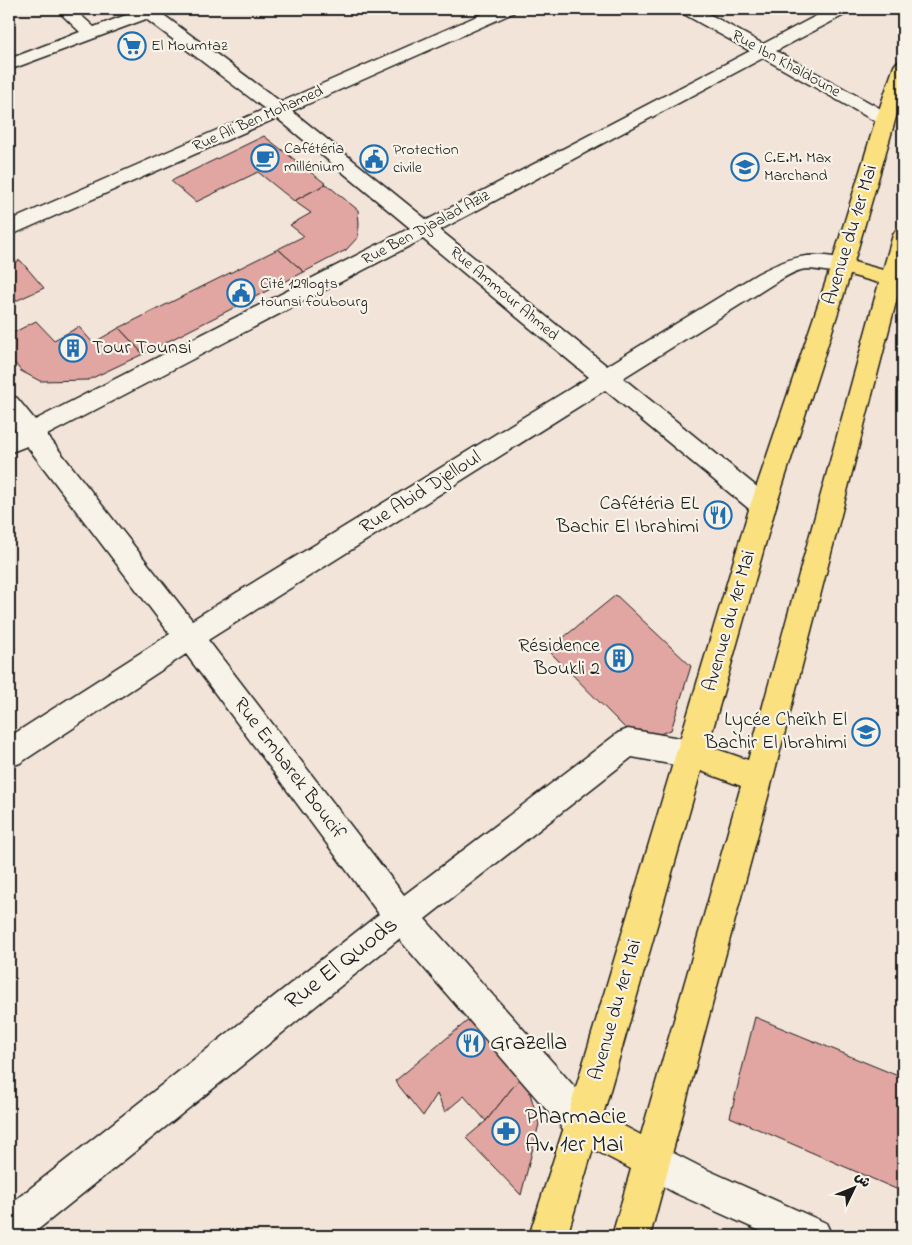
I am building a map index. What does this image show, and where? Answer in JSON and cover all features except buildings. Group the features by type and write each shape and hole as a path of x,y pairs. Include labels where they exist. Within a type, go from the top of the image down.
{"main road":[{"name":"Avenue du 1er Mai","path":"548,1236 583,1124 763,506 842,266 885,119 903,66"},
{"path":"631,1236 758,778 903,235"},
{"path":"842,266 891,279"},
{"path":"691,754 758,778"},
{"path":"583,1124 652,1160"}],"street":[{"path":"64,9 92,34"},
{"name":"Rue Ali Ben Mohamed","path":"9,229 507,9"},
{"name":"Rue Ibn Khaldoune","path":"688,9 885,119"},
{"name":"Rue Ben Djaalad Aziz","path":"20,438 426,229 842,9"},
{"path":"9,65 153,10"},
{"name":"Rue Ammour Ahmed","path":"153,10 426,229 763,506"},
{"name":"Rue Abid Djelloul","path":"9,753 190,637 765,279 788,267 803,262 842,266"},
{"name":"Rue Embarek Boucif","path":"9,404 20,438 190,637 401,917 583,1124"},
{"name":"Rue El Quods","path":"9,1228 401,917 628,744 691,754"},
{"path":"652,1160 696,1184 813,1236"}],"place":[{"name":"El Moumtaz","path":"132,46"},
{"name":"Cafétéria millénium","path":"265,158"},
{"name":"Protection civile","path":"374,159"},
{"name":"C.E.M. Max Marchand","path":"745,167"},
{"name":"Cité 129logts tounsi foubourg","path":"241,293"},
{"name":"Tour Tounsi","path":"73,348"},
{"name":"Cafétéria EL Bachir El Ibrahimi","path":"718,515"},
{"name":"Résidence Boukli 2","path":"619,658"},
{"name":"Lycée Cheïkh El Bachir El Ibrahimi","path":"866,732"},
{"name":"Grazella","path":"471,1043"},
{"name":"Pharmacie Av. 1er Mai","path":"506,1131"}]}
